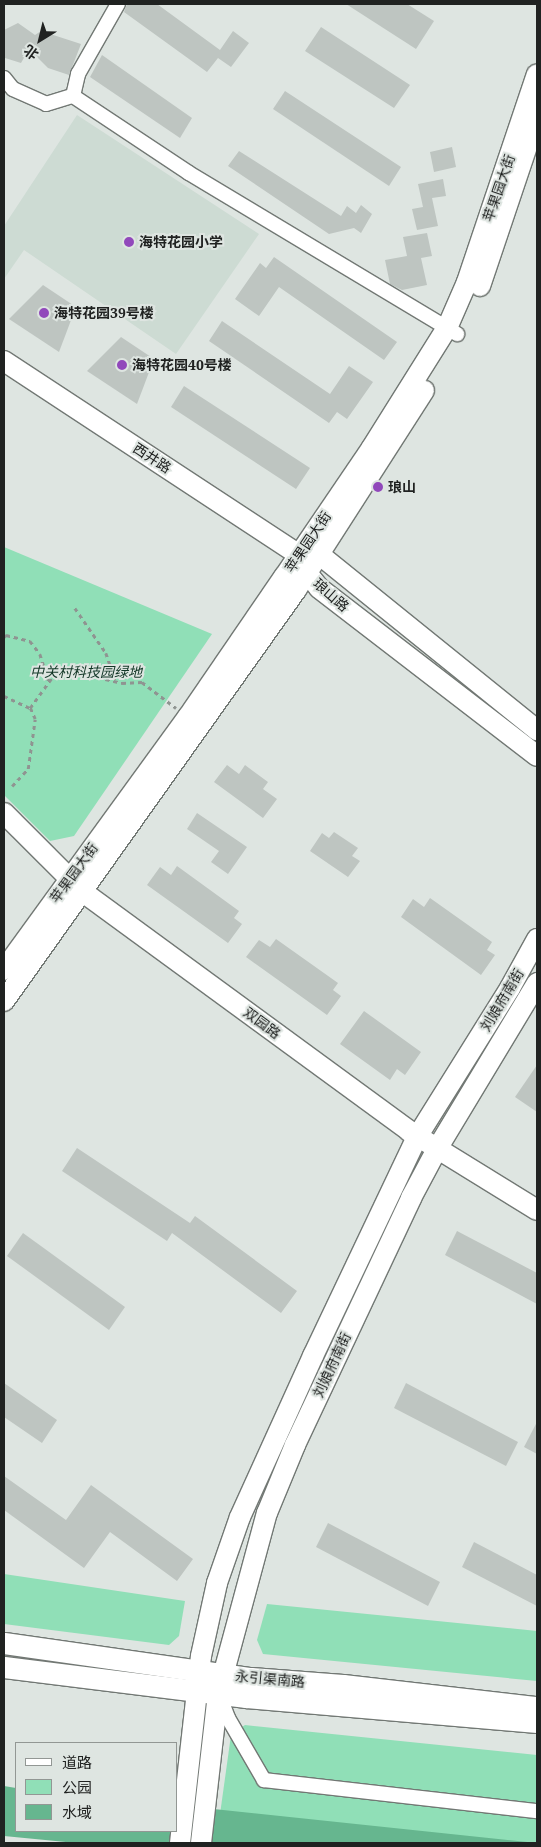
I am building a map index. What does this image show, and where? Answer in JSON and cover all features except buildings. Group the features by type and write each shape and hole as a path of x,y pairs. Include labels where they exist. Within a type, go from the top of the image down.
{"main road":[{"name":"苹果园大街","path":"4,1001 188,717 303,564 320,555 411,412 452,331 537,74"},
{"name":"苹果园大街","path":"4,970 77,886 303,564 370,449 452,331 479,286 497,239 537,117"},
{"name":"西井路","path":"4,361 303,564"},
{"name":"琅山路","path":"320,555 537,730"},
{"name":"琅山路","path":"303,564 319,588 537,756"},
{"name":"双园路","path":"4,813 77,886 417,1137 537,1210"},
{"name":"刘娘府南街","path":"180,1843 198,1670 217,1583 240,1517 312,1356 417,1137 510,988 537,938"},
{"name":"刘娘府南街","path":"201,1843 220,1684 267,1513 295,1446 386,1251 437,1150 537,983"},
{"name":"永引渠南路","path":"4,1643 198,1670 220,1684 537,1722"},
{"name":"永引渠南路","path":"4,1667 197,1691 220,1684 537,1707"}],"street":[{"path":"73,96 78,74 118,4"},
{"path":"4,78 14,89 46,104 73,96"},
{"path":"73,96 189,173 452,331"},
{"path":"220,1684 228,1718 264,1780 537,1811"}],"path":[{"path":"75,608 106,653 116,682"},
{"path":"4,636 30,641 40,654 49,682"},
{"path":"30,708 58,668 116,682 142,682 188,717"},
{"path":"4,696 30,708 36,719 28,769 12,786"}],"shaded area":[{"name":"海特花园小学","path":"77,115 259,234 176,354 24,250 4,279 4,226"}],"green space":[{"name":"中关村科技园绿地","path":"4,547 212,634 74,836 50,841 4,795"},
{"path":"4,1574 185,1601 179,1636 169,1645 4,1624"},
{"path":"267,1604 537,1631 537,1681 263,1654 257,1640"},
{"path":"245,1725 537,1755 537,1843 216,1843 231,1735"}],"water":[{"path":"4,1786 15,1788 15,1832 178,1832 178,1805 537,1843 76,1843 4,1836"}],"place":[{"name":"海特花园小学","path":"129,242"},
{"name":"海特花园39号楼","path":"44,313"},
{"name":"海特花园40号楼","path":"122,365"},
{"name":"琅山","path":"378,487"}]}
